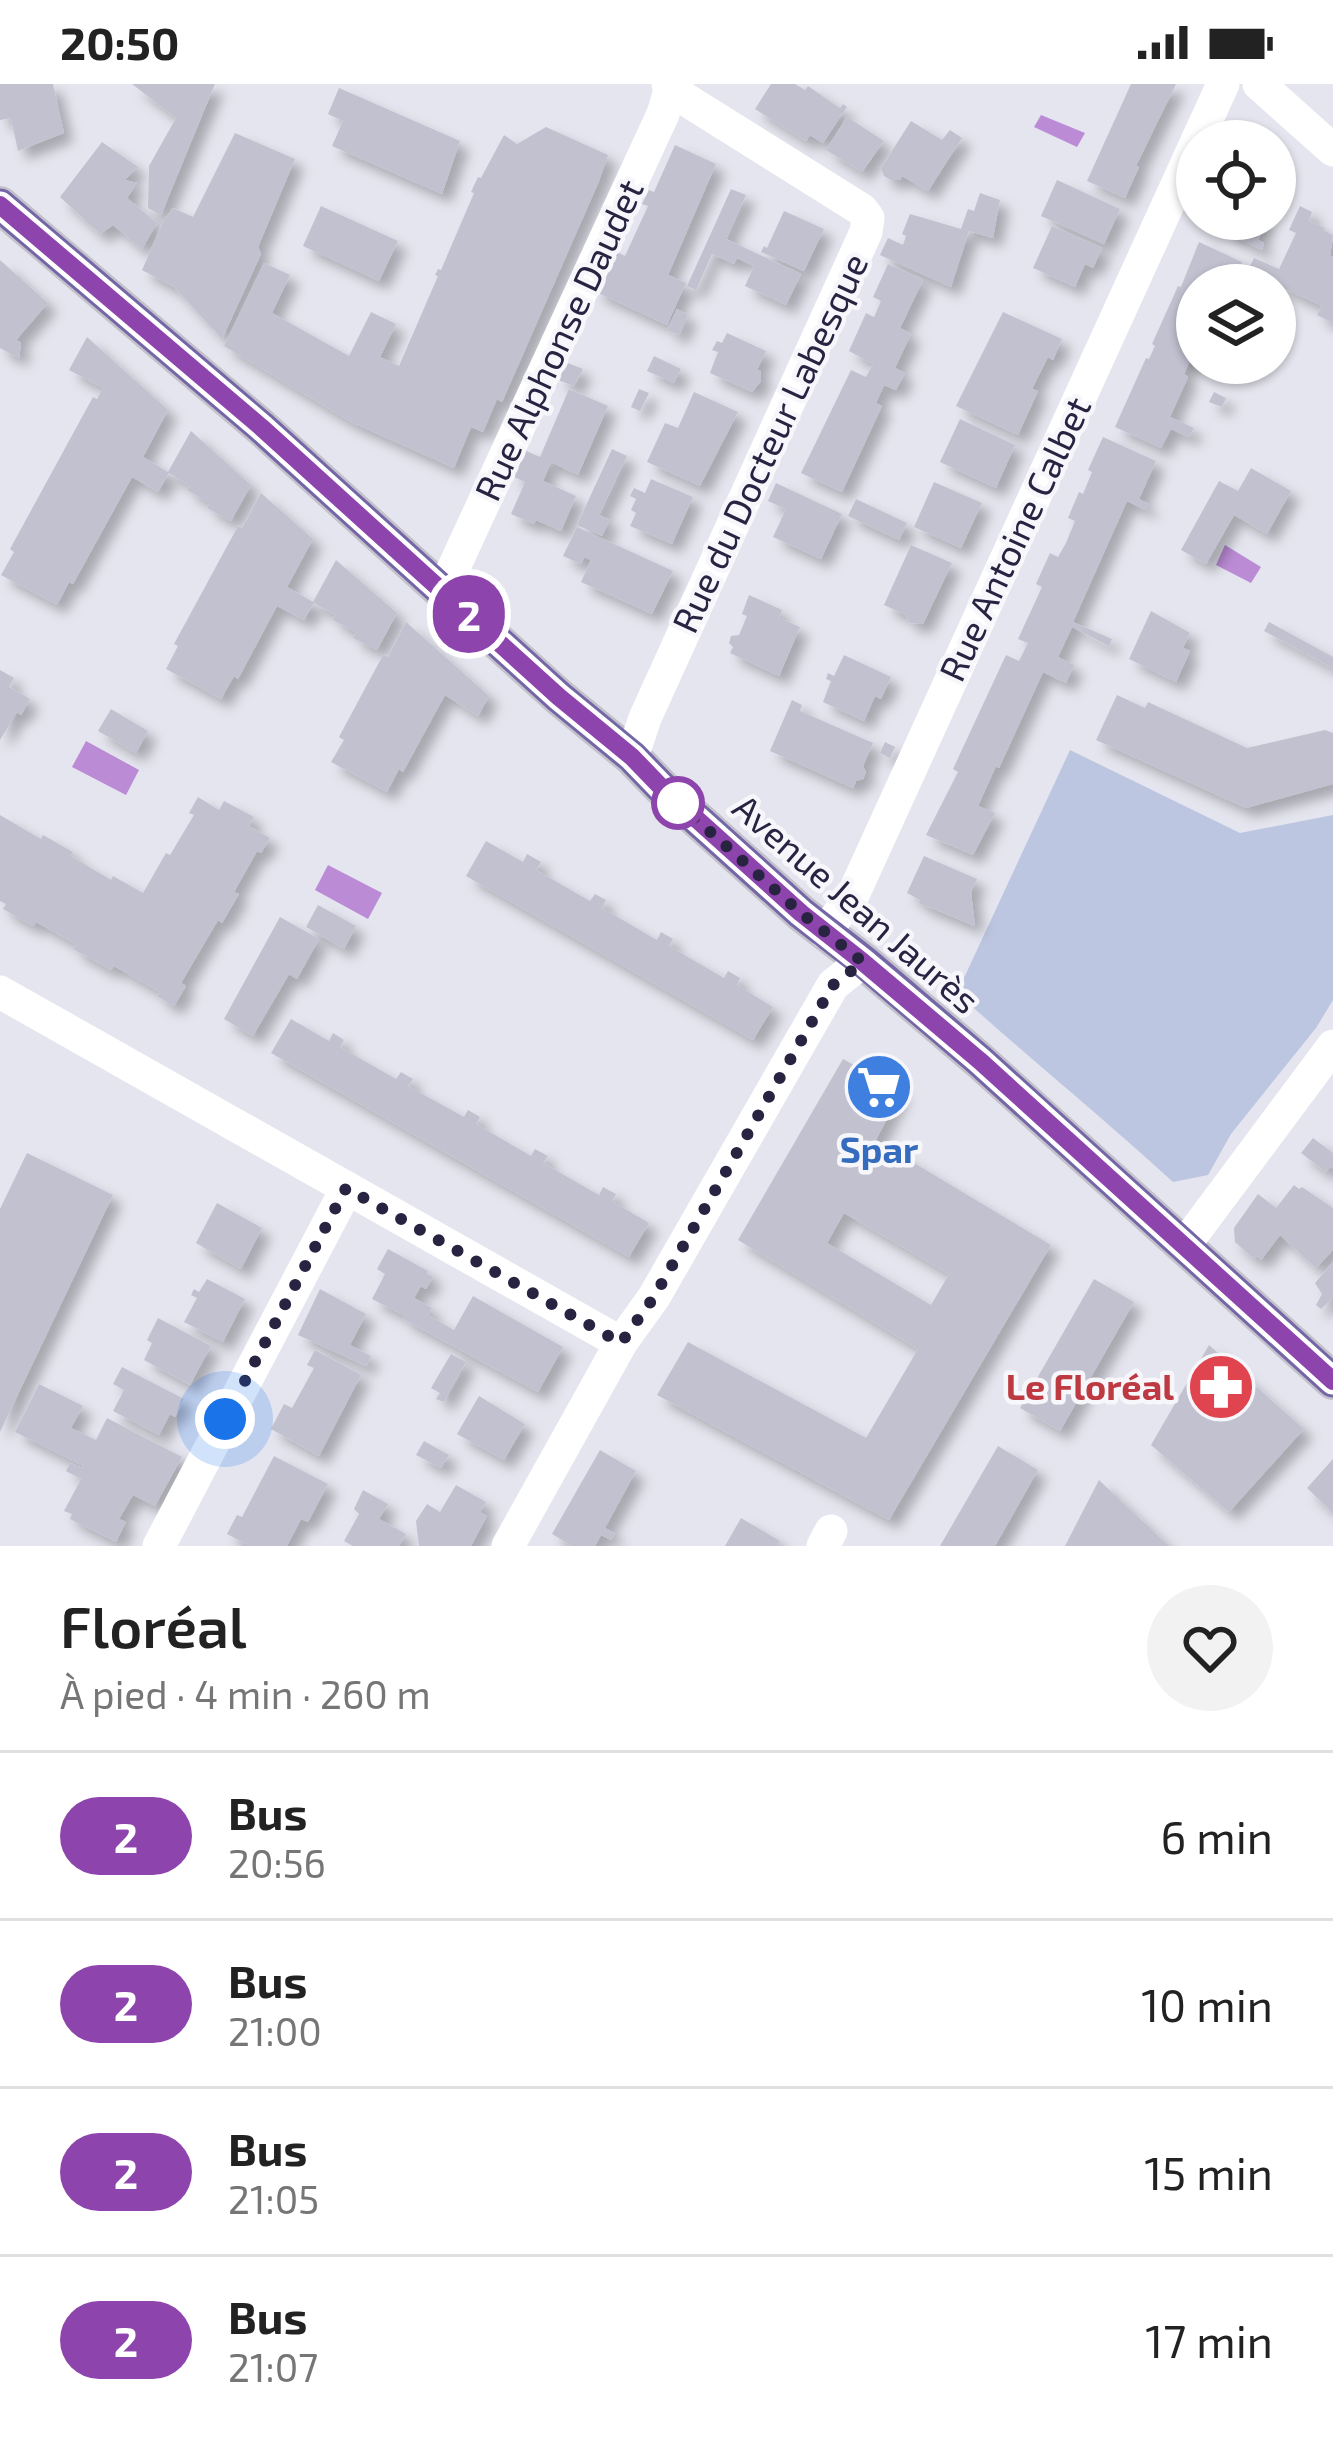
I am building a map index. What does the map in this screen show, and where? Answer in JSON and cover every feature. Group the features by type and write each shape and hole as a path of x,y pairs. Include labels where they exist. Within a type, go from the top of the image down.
{"main road":[{"name":"Avenue Jean Jaurès","path":"0,205 261,427 825,932 979,1060 1333,1381"}],"street":[{"name":"Rue Antoine Calbet","path":"1207,120 1223,84"},
{"path":"1259,84 1333,150"},
{"name":"Rue Alphonse Daudet","path":"443,591 653,135 669,85"},
{"name":"Rue du Docteur Labesque","path":"632,757 645,718 866,232 868,218 669,85"},
{"name":"Rue Antoine Calbet","path":"825,932 853,895 1176,187"},
{"path":"508,1546 621,1343 654,1297 833,985 863,962"},
{"path":"0,992 621,1343"},
{"path":"1184,1246 1333,1046"},
{"path":"159,1546 346,1188"}],"shaded area":[{"path":"1041,115 1085,133 1077,147 1034,127"},
{"path":"1225,545 1261,567 1251,583 1216,565"},
{"path":"86,741 139,770 126,795 72,767"},
{"path":"1070,750 1240,833 1333,815 1333,1000 1231,1134 1208,1175 1173,1182 957,993"},
{"path":"328,865 382,893 368,919 315,890"}],"building":[{"path":"0,84 53,84 64,133 18,151 11,118 0,120"},
{"path":"132,84 215,84 161,215 148,208 149,166 176,118"},
{"path":"771,84 795,84 805,90 808,86 840,108 847,107 823,143 810,135 806,141 755,109"},
{"path":"1131,84 1176,84 1125,198 1087,181"},
{"path":"339,88 460,141 442,194 332,146 343,121 328,114"},
{"path":"847,117 884,141 862,172 826,150"},
{"path":"911,121 942,140 950,130 962,138 928,191 902,176 891,180 881,168"},
{"path":"546,127 608,155 502,402 497,399 483,432 471,427 454,468 351,422 224,346 264,263 290,275 272,313 349,356 371,312 396,324 380,357 399,366 478,177 504,135 517,144"},
{"path":"235,133 295,159 258,247 261,254 222,339 174,287 142,270 173,208 193,217"},
{"path":"102,142 138,167 125,180 137,183 127,198 157,223 142,249 113,225 100,234 60,197"},
{"path":"675,145 716,164 668,275 686,283 667,325 594,291 613,250 625,256 648,206 642,204 649,190 654,192"},
{"path":"1057,180 1120,209 1104,244 1041,216"},
{"path":"731,189 746,195 726,239 801,274 786,305 745,286 754,266 737,258 734,264 712,254 696,290 687,286"},
{"path":"980,193 1000,200 993,238 969,231 951,287 880,255 888,238 903,245 910,214 961,229"},
{"path":"321,206 398,241 379,281 303,246"},
{"path":"1300,206 1312,212 1309,221 1333,235 1333,323 1317,315 1322,306 1296,294 1296,264 1281,264 1296,240"},
{"path":"784,211 824,229 804,271 761,252"},
{"path":"1052,226 1102,248 1093,268 1085,264 1075,287 1033,268"},
{"path":"1241,240 1258,240 1264,243 1262,250"},
{"path":"1199,242 1242,262 1241,264 1190,264"},
{"path":"0,260 48,303 16,340 21,343 19,358 0,348"},
{"path":"888,264 923,280 900,328 911,334 895,368 905,373 896,390 884,385 876,403 882,406 842,492 801,473 851,370 866,377 873,364 849,351 866,313 874,317 881,301 873,297"},
{"path":"1176,290 1176,384 1185,384 1170,417 1194,428 1189,437 1171,429 1161,448 1115,427"},
{"path":"677,309 688,315 679,335 667,330"},
{"path":"1003,312 1062,339 1032,389 1038,391 1018,435 956,406"},
{"path":"727,333 766,351 757,370 761,381 752,392 710,373 718,352 712,350"},
{"path":"87,337 168,410 143,457 168,472 191,431 251,485 231,521 207,508 210,503 169,473 158,492 132,477 57,605 1,575 14,552 10,549 93,397 97,399 103,388 69,370"},
{"path":"654,356 681,369 674,383 647,371"},
{"path":"565,362 583,369 574,386 558,380"},
{"path":"569,389 608,406 578,475 551,462 543,481 576,496 561,531 511,514 525,482 512,476 524,450 540,457"},
{"path":"639,389 649,393 640,411 631,407"},
{"path":"694,392 738,412 700,486 647,462 665,423 678,428"},
{"path":"1214,392 1226,398 1222,407 1209,402"},
{"path":"960,419 1015,445 996,488 940,462"},
{"path":"1103,437 1156,461 1139,499 1149,504 1145,510 1127,501 1073,622 1112,639 1109,646 1072,627 1058,657 1074,665 1066,683 1043,672 978,806 995,813 973,855 926,835 958,772 953,769 1006,655 1019,661 1028,643 1018,639 1042,587 1036,584 1050,553 1058,557 1066,543 1075,521 1068,518 1079,492 1083,494"},
{"path":"612,449 627,456 599,515 610,520 602,536 577,525"},
{"path":"1251,468 1291,491 1267,534 1234,515 1206,564 1181,550 1219,481 1238,491"},
{"path":"651,479 693,497 672,544 630,526 636,499 630,496 634,488 645,493"},
{"path":"934,482 982,503 961,548 914,527"},
{"path":"776,483 842,514 821,559 773,537 786,509 768,501"},
{"path":"261,493 313,539 287,587 313,602 336,560 397,613 377,650 353,638 356,632 314,603 304,620 277,606 238,679 234,676 221,699 166,669 178,646 174,644"},
{"path":"856,499 907,523 899,540 848,516"},
{"path":"577,527 673,571 652,614 581,582 591,560 584,557 581,564 563,556"},
{"path":"911,545 952,563 923,624 910,623 906,615 884,605"},
{"path":"749,595 782,610 779,618 800,627 779,676 730,653 731,636 739,635 747,616 742,614"},
{"path":"1151,611 1190,633 1183,648 1190,651 1176,682 1129,659"},
{"path":"406,622 489,696 478,716 445,695 387,792 331,762 344,740 339,737"},
{"path":"1269,622 1333,657 1333,668 1264,631"},
{"path":"844,655 891,677 881,699 875,696 864,721 823,702 831,681 826,679 828,673 834,676"},
{"path":"0,670 14,678 9,687 30,699 0,740"},
{"path":"1117,695 1145,708 1148,702 1247,748 1325,730 1333,733 1333,784 1246,808 1096,740"},
{"path":"792,700 802,705 800,711 873,743 863,779 853,788 770,751"},
{"path":"111,709 148,731 136,753 98,731"},
{"path":"885,742 895,747 890,758 880,753"},
{"path":"198,797 219,810 224,801 254,817 249,826 270,838 261,853 257,851 234,892 239,894 181,983 186,986 174,1006 157,996 160,992 114,966 111,970 73,949 76,944 3,909 0,815 73,852 71,856 111,880 113,876 143,893 194,815 189,813"},
{"path":"486,841 523,862 527,854 541,862 536,870 590,901 595,894 606,900 602,908 657,940 661,932 673,939 669,946 724,978 728,971 740,978 737,985 773,1007 753,1040 466,876"},
{"path":"924,856 977,879 971,892 975,926 919,903 907,893"},
{"path":"318,905 356,926 344,949 306,927"},
{"path":"280,917 319,939 297,979 289,974 253,1036 224,1019"},
{"path":"291,1019 329,1041 333,1033 344,1040 340,1047 396,1079 401,1072 413,1079 408,1086 464,1117 468,1110 480,1117 476,1124 531,1156 535,1149 548,1156 543,1163 599,1195 603,1187 616,1194 612,1201 649,1223 629,1257 271,1053"},
{"path":"843,1059 901,1091 876,1140 1051,1245 889,1520 657,1395 688,1342 866,1438 918,1349 738,1240","holes":["844,1213 949,1274 931,1305 827,1243"]},
{"path":"1313,1138 1333,1153 1333,1169 1326,1172 1301,1153"},
{"path":"27,1153 113,1195 0,1432 0,1209"},
{"path":"1294,1185 1333,1208 1333,1250 1316,1268 1280,1235 1261,1260 1235,1242 1234,1228 1258,1194 1276,1208"},
{"path":"217,1203 262,1228 241,1269 196,1243"},
{"path":"388,1249 433,1277 414,1298 432,1308 428,1315 454,1330 473,1296 563,1347 538,1392 372,1299 385,1274 377,1269"},
{"path":"1333,1262 1333,1298 1321,1309 1316,1305 1322,1294 1315,1283"},
{"path":"207,1279 245,1299 223,1342 184,1322 197,1298 191,1295 194,1289 199,1292"},
{"path":"1094,1279 1134,1302 1060,1431 1020,1408"},
{"path":"320,1289 366,1314 350,1345 371,1356 366,1366 298,1335"},
{"path":"158,1318 211,1346 190,1385 144,1360"},
{"name":"Le Floréal","path":"1209,1345 1304,1429 1229,1512 1151,1445"},
{"path":"315,1350 361,1375 319,1456 271,1429 284,1404 292,1408 314,1368 307,1365"},
{"path":"451,1354 466,1362 444,1402 436,1399 440,1393 431,1388"},
{"path":"122,1367 184,1399 159,1435 113,1411 124,1390 113,1384"},
{"path":"39,1384 83,1406 71,1428 96,1440 107,1418 182,1457 155,1506 133,1495 119,1519 126,1522 116,1542 70,1519 72,1514 64,1511 81,1479 66,1471 70,1463 83,1466 15,1432"},
{"path":"479,1396 525,1424 504,1460 457,1434"},
{"path":"424,1441 449,1455 441,1468 416,1455"},
{"path":"998,1446 1038,1470 995,1546 940,1546"},
{"path":"600,1450 636,1471 605,1528 615,1533 611,1540 601,1535 595,1546 572,1546 552,1534"},
{"path":"274,1456 328,1484 308,1522 301,1519 287,1546 250,1546 227,1534 237,1515 242,1517"},
{"path":"1333,1459 1333,1513 1307,1488"},
{"path":"1099,1480 1169,1546 1065,1546"},
{"path":"456,1485 486,1502 480,1512 487,1516 471,1546 419,1546 416,1521 427,1504 440,1512"},
{"path":"363,1490 388,1504 379,1519 406,1534 399,1546 353,1546 344,1541 359,1514 354,1509"},
{"path":"741,1518 780,1541 777,1546 725,1546"}],"bus line":[{"name":"2","path":"0,205 261,427 801,913 979,1060 1333,1381"}],"place":[{"name":"Spar","path":"879,1087"},
{"name":"Le Floréal","path":"1221,1387"}],"route":[{"path":"225,1419 346,1188 621,1343 654,1297 833,985 863,962 678,803"}]}
